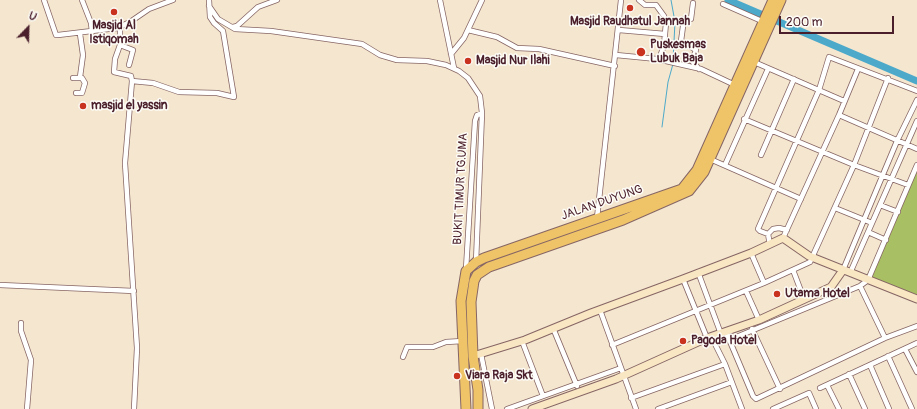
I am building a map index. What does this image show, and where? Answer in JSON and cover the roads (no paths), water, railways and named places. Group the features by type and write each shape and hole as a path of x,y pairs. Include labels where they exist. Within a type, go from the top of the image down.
{"highway":[{"name":"JALAN DUYUNG","path":"772,11 773,0"},
{"name":"JALAN DUYUNG","path":"478,409 477,355 471,292 474,279 478,274 489,267 621,220 687,193 702,176 710,159 736,85 772,11 781,0"},
{"name":"JALAN DUYUNG","path":"466,271 476,262 557,231 682,189 697,170 754,62 766,23"},
{"path":"618,211 616,218 621,220"},
{"path":"599,217 607,220 607,225"},
{"path":"466,271 461,301 466,405"},
{"path":"465,382 466,385 471,387 476,384 477,380"},
{"path":"466,405 466,397 471,394 476,396 478,399"}],"street":[{"path":"44,0 56,35 80,34 120,26 130,22 150,9 173,0"},
{"path":"82,0 91,23 92,32"},
{"path":"132,81 153,83 179,92 234,96 223,31 210,17 209,0"},
{"path":"231,27 237,26 258,7 277,0"},
{"path":"209,6 218,19 231,27 355,43 364,45 380,55 397,60 427,61 454,68 440,0"},
{"path":"451,54 461,43 482,0"},
{"path":"599,217 621,0"},
{"path":"639,0 645,5 656,3 664,16 666,23 665,34 661,55 657,59"},
{"path":"693,3 691,19 684,19 681,41 696,50 692,62 701,69"},
{"path":"723,4 766,23"},
{"path":"120,26 120,45 115,59 114,72 131,76 132,81 125,166 138,348 134,409"},
{"path":"468,30 497,37 517,48 535,49 615,66"},
{"path":"619,30 665,34"},
{"path":"80,34 83,54 80,78"},
{"path":"120,45 133,50 128,65"},
{"path":"616,55 657,59 701,69 736,85"},
{"path":"768,234 760,232 758,229 819,90 829,57 858,69 888,78 917,91"},
{"path":"754,62 844,101"},
{"name":"BUKIT TIMUR TG.UMA","path":"454,68 468,78 480,96 482,113 476,262"},
{"path":"725,165 744,119 768,69"},
{"path":"492,409 477,355 522,341 698,272 751,253 783,238 839,115 858,69"},
{"path":"73,78 80,78 84,82 82,93 76,93"},
{"path":"612,344 746,291 809,263 813,258 836,208 888,78"},
{"path":"761,155 794,80"},
{"path":"846,272 864,219 917,100"},
{"name":"BUKIT TIMUR TG.UMA","path":"466,271 475,121 476,115 482,113"},
{"path":"839,115 917,149"},
{"path":"744,119 854,165 908,185"},
{"path":"507,409 577,388 759,320 831,287 846,272 868,232 917,121"},
{"path":"710,159 801,198"},
{"path":"729,340 860,286 868,280 917,165"},
{"path":"880,205 898,212"},
{"path":"836,208 872,223"},
{"path":"768,234 773,229 779,228 787,230"},
{"path":"868,232 886,240"},
{"path":"768,234 770,245"},
{"path":"783,238 813,258 917,299"},
{"path":"751,253 764,283"},
{"path":"793,270 804,299"},
{"path":"698,272 710,305 723,333 729,340 755,398 780,389 885,338 917,326"},
{"path":"683,279 708,338 712,338 725,364 740,408"},
{"path":"0,285 134,291"},
{"path":"860,286 885,338"},
{"path":"746,291 759,320"},
{"path":"822,292 826,299"},
{"path":"600,310 636,409"},
{"path":"21,323 21,331 31,360 27,409"},
{"path":"747,324 753,330 780,389"},
{"path":"553,328 577,388"},
{"path":"403,357 407,347 433,347 446,342 463,341"},
{"path":"522,341 543,399"},
{"path":"820,388 870,364 917,344"},
{"path":"905,349 917,372"},
{"path":"888,356 912,409"},
{"path":"632,398 725,364"},
{"path":"870,364 889,409"},
{"path":"849,374 865,409"},
{"path":"658,409 732,382"},
{"path":"826,384 839,409"},
{"path":"773,409 784,407 809,393 816,409"},
{"path":"532,409 543,399"}],"waterway":[{"path":"671,0 675,22 673,61"},
{"path":"728,0 917,81"},
{"path":"662,127 668,82 673,64"}],"place":[{"name":"Masjid Raudhatul Jannah","path":"630,8"},
{"name":"Masjid Al Istiqomah","path":"114,12"},
{"name":"Puskesmas Lubuk Baja","path":"641,52"},
{"name":"Masjid Nur Ilahi","path":"468,61"},
{"name":"masjid el yassin","path":"83,106"},
{"name":"Utama Hotel","path":"777,294"},
{"name":"Pagoda Hotel","path":"683,341"},
{"name":"Viara Raja Skt","path":"457,376"}]}
